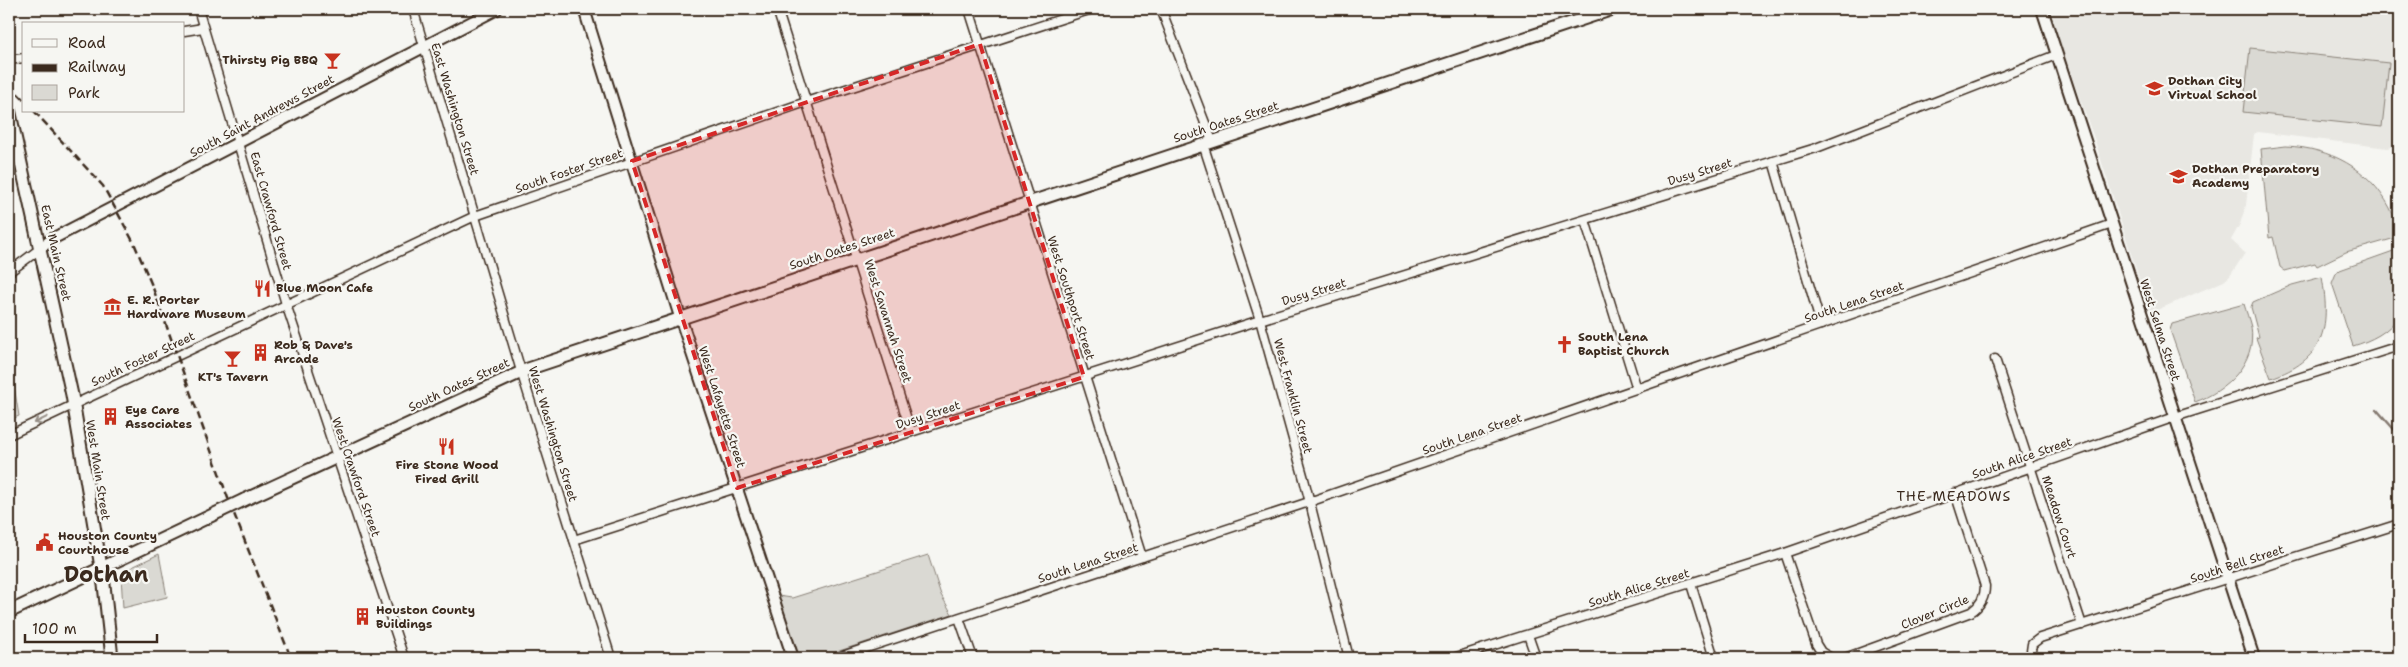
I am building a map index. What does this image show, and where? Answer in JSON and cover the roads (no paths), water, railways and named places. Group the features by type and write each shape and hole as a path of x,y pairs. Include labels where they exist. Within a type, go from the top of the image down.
{"main road":[{"name":"South Oates Street","path":"9,612 521,371 1613,9"},
{"name":"East Main Street","path":"9,109 74,404"},
{"name":"West Main Street","path":"74,404 101,569 112,658"}],"street":[{"name":"East Crawford Street","path":"198,9 286,304"},
{"name":"East Washington Street","path":"413,9 475,216"},
{"name":"South Saint Andrews Street","path":"41,248 52,239 497,9"},
{"name":"West Lafayette Street","path":"584,9 680,317 793,658"},
{"name":"West Savannah Street","path":"777,9 911,432"},
{"name":"West Southport Street","path":"969,9 1142,557"},
{"name":"South Foster Street","path":"9,435 475,216 806,102 1092,9"},
{"name":"West Franklin Street","path":"1162,9 1208,143 1260,320 1349,658"},
{"name":"West Selma Street","path":"2042,9 2254,658"},
{"path":"185,31 204,28"},
{"name":"Dusy Street","path":"574,540 1260,320 1773,161 1864,130 2056,55"},
{"path":"9,60 22,58"},
{"path":"1773,161 1821,325"},
{"name":"West Washington Street","path":"475,216 521,371 611,658"},
{"path":"1585,220 1637,389"},
{"name":"South Lena Street","path":"836,658 1309,502 2112,224"},
{"path":"9,272 41,248"},
{"name":"West Crawford Street","path":"286,304 329,437 339,456 404,658"},
{"name":"South Alice Street","path":"1453,658 1786,554 2030,466 2174,417 2399,346"},
{"name":"Meadow Court","path":"1995,359 2082,625"},
{"name":"Clover Circle","path":"1845,658 1971,612 1979,606 1985,591 1984,581 1955,493"},
{"name":"South Bell Street","path":"2030,658 2030,650 2035,641 2399,524"},
{"path":"1786,554 1816,644 1821,652 1830,658"},
{"path":"1691,584 1714,658"},
{"path":"959,618 973,658"},
{"path":"1528,635 1536,658"}],"waterway":[{"path":"2377,410 2399,435"}],"railway":[{"path":"9,85 22,98"},
{"path":"35,112 103,186 134,243 153,288 229,501 291,658"}],"place":[{"name":"Thirsty Pig BBQ","path":"332,60"},
{"name":"Dothan City Virtual School","path":"2154,88"},
{"name":"Dothan Preparatory Academy","path":"2178,176"},
{"name":"Blue Moon Cafe","path":"262,288"},
{"name":"E. R. Porter Hardware Museum","path":"113,307"},
{"name":"South Lena Baptist Church","path":"1564,344"},
{"name":"Rob & Dave's Arcade","path":"260,352"},
{"name":"KT's Tavern","path":"233,358"},
{"name":"Eye Care Associates","path":"111,417"},
{"name":"Fire Stone Wood Fired Grill","path":"447,446"},
{"name":"Houston County Courthouse","path":"44,543"},
{"name":"Houston County Buildings","path":"362,617"}],"district":[{"name":"THE MEADOWS","path":"1954,496"},
{"name":"Dothan","path":"106,574"}]}
